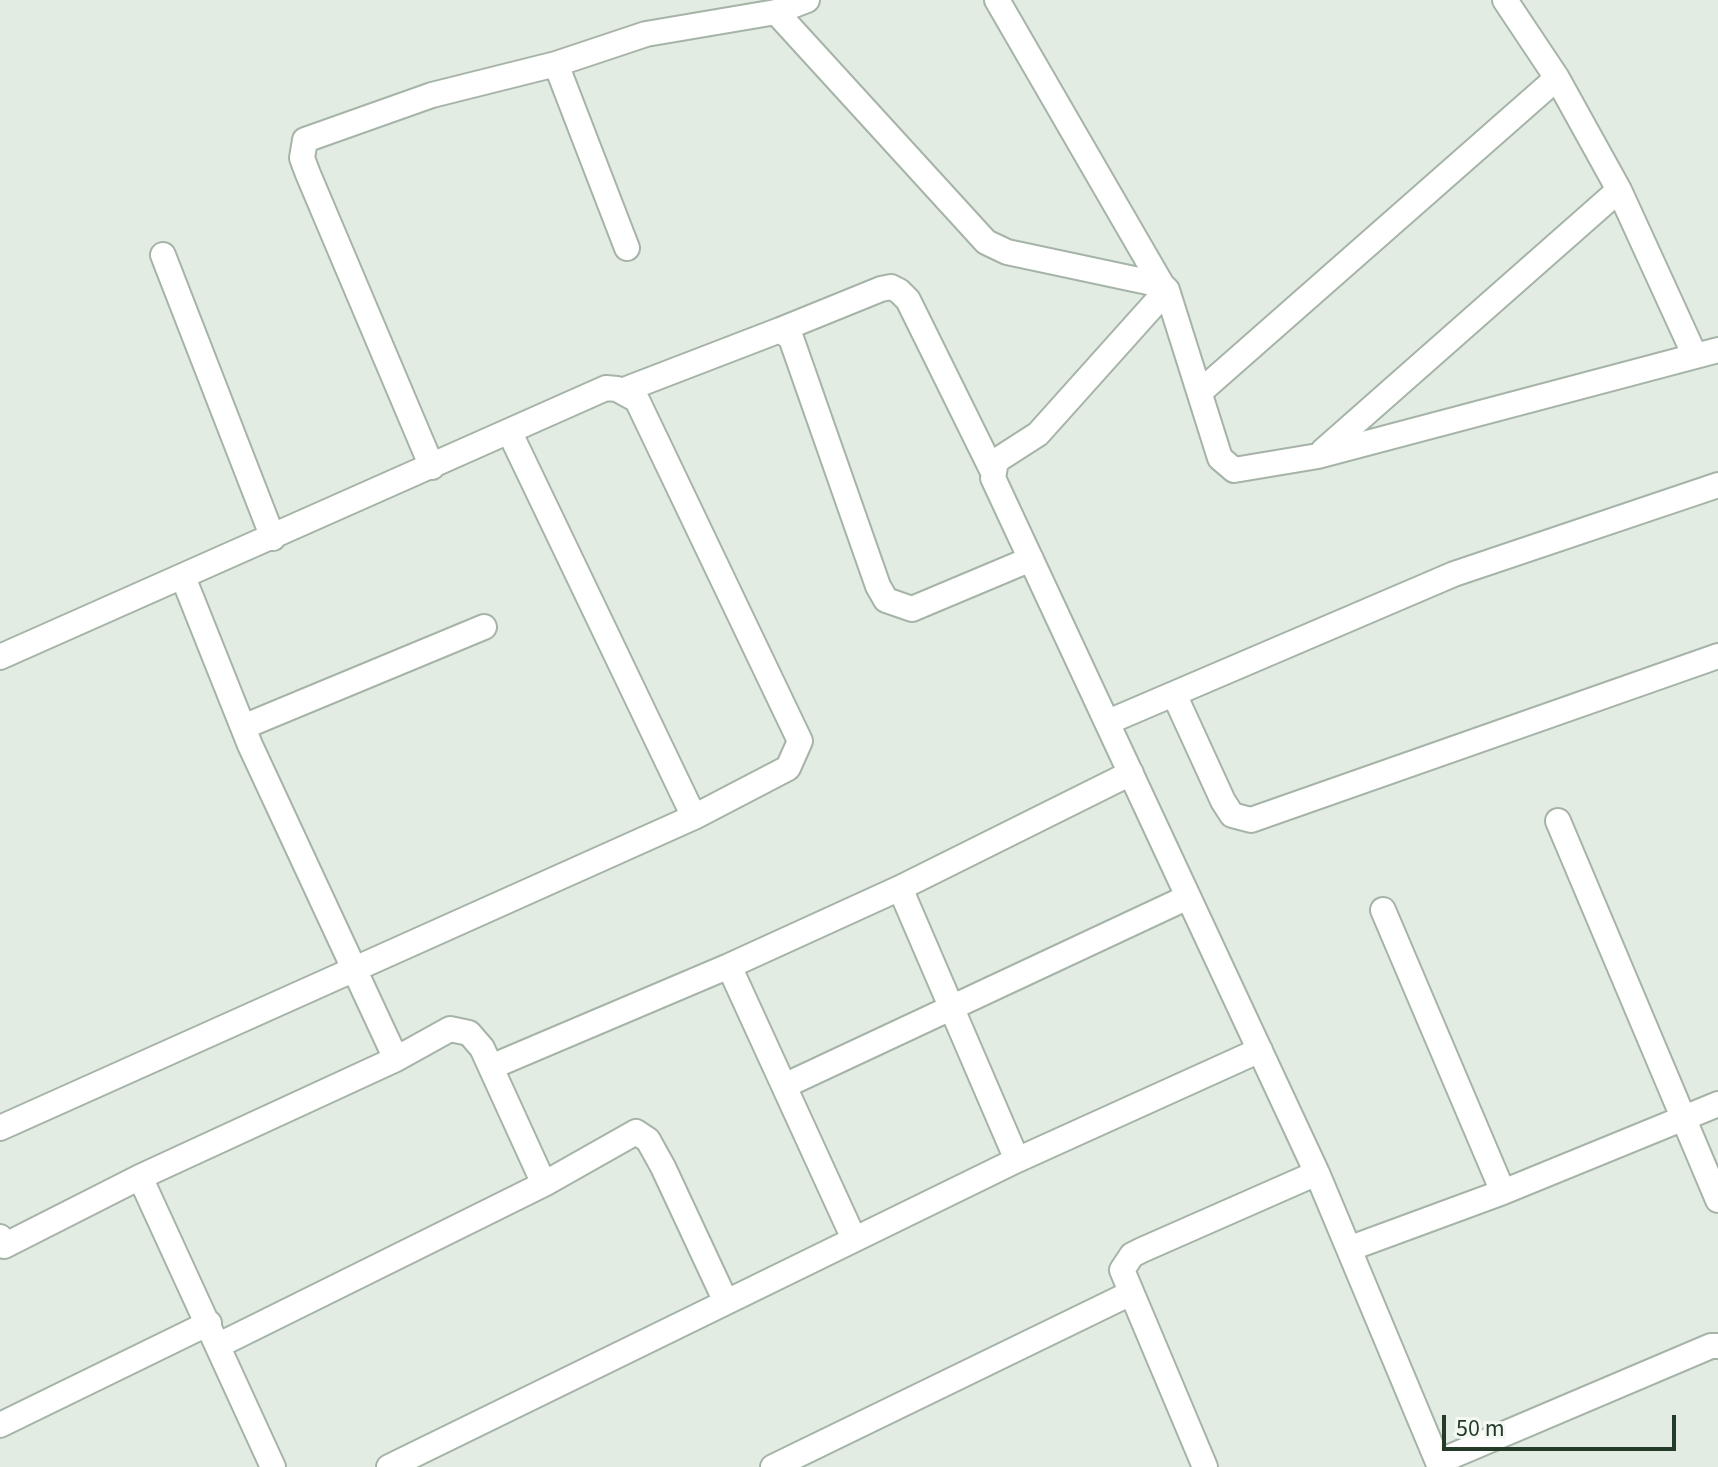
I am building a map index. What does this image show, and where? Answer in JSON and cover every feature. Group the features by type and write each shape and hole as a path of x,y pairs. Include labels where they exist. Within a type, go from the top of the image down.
{"street":[{"path":"432,467 302,158 303,144 309,136 432,95 556,64 646,34 776,12 807,0"},
{"path":"997,0 1164,287 1220,458 1226,466 1246,470 1318,456 1706,353 1557,78 1505,0"},
{"path":"776,12 986,242 1007,252 1164,287"},
{"path":"556,64 627,248"},
{"path":"1200,392 1557,78"},
{"path":"1318,456 1619,190"},
{"path":"163,255 273,538"},
{"path":"0,657 606,388 624,390 891,287 908,300 992,470 1351,1248 1439,1464 1711,1346 1718,1346"},
{"path":"992,470 1003,455 1038,434 1164,287"},
{"path":"780,330 791,338 878,586 886,600 912,609 1031,559"},
{"path":"0,1128 356,972 694,817 788,768 800,741 637,400 624,390"},
{"path":"510,433 694,817"},
{"path":"1108,722 1454,574 1718,485"},
{"path":"183,577 243,727 396,1059"},
{"path":"243,727 484,627"},
{"path":"1174,694 1223,801 1232,815 1251,820 1718,656"},
{"path":"491,1067 729,966 900,888 1131,773"},
{"path":"1558,821 1718,1200"},
{"path":"900,888 1017,1160"},
{"path":"784,1086 1188,897"},
{"path":"1383,910 1503,1192"},
{"path":"729,966 854,1239"},
{"path":"1,1244 396,1059 450,1029 469,1033 482,1048 544,1184"},
{"path":"389,1467 1017,1160 1260,1050"},
{"path":"1351,1248 1503,1192 1718,1104"},
{"path":"0,1425 214,1334 544,1184 639,1133 663,1167 726,1302"},
{"path":"1205,1467 1129,1294 1122,1270 1132,1255 1317,1173"},
{"path":"140,1177 273,1467"},
{"path":"773,1467 1129,1294"}]}
